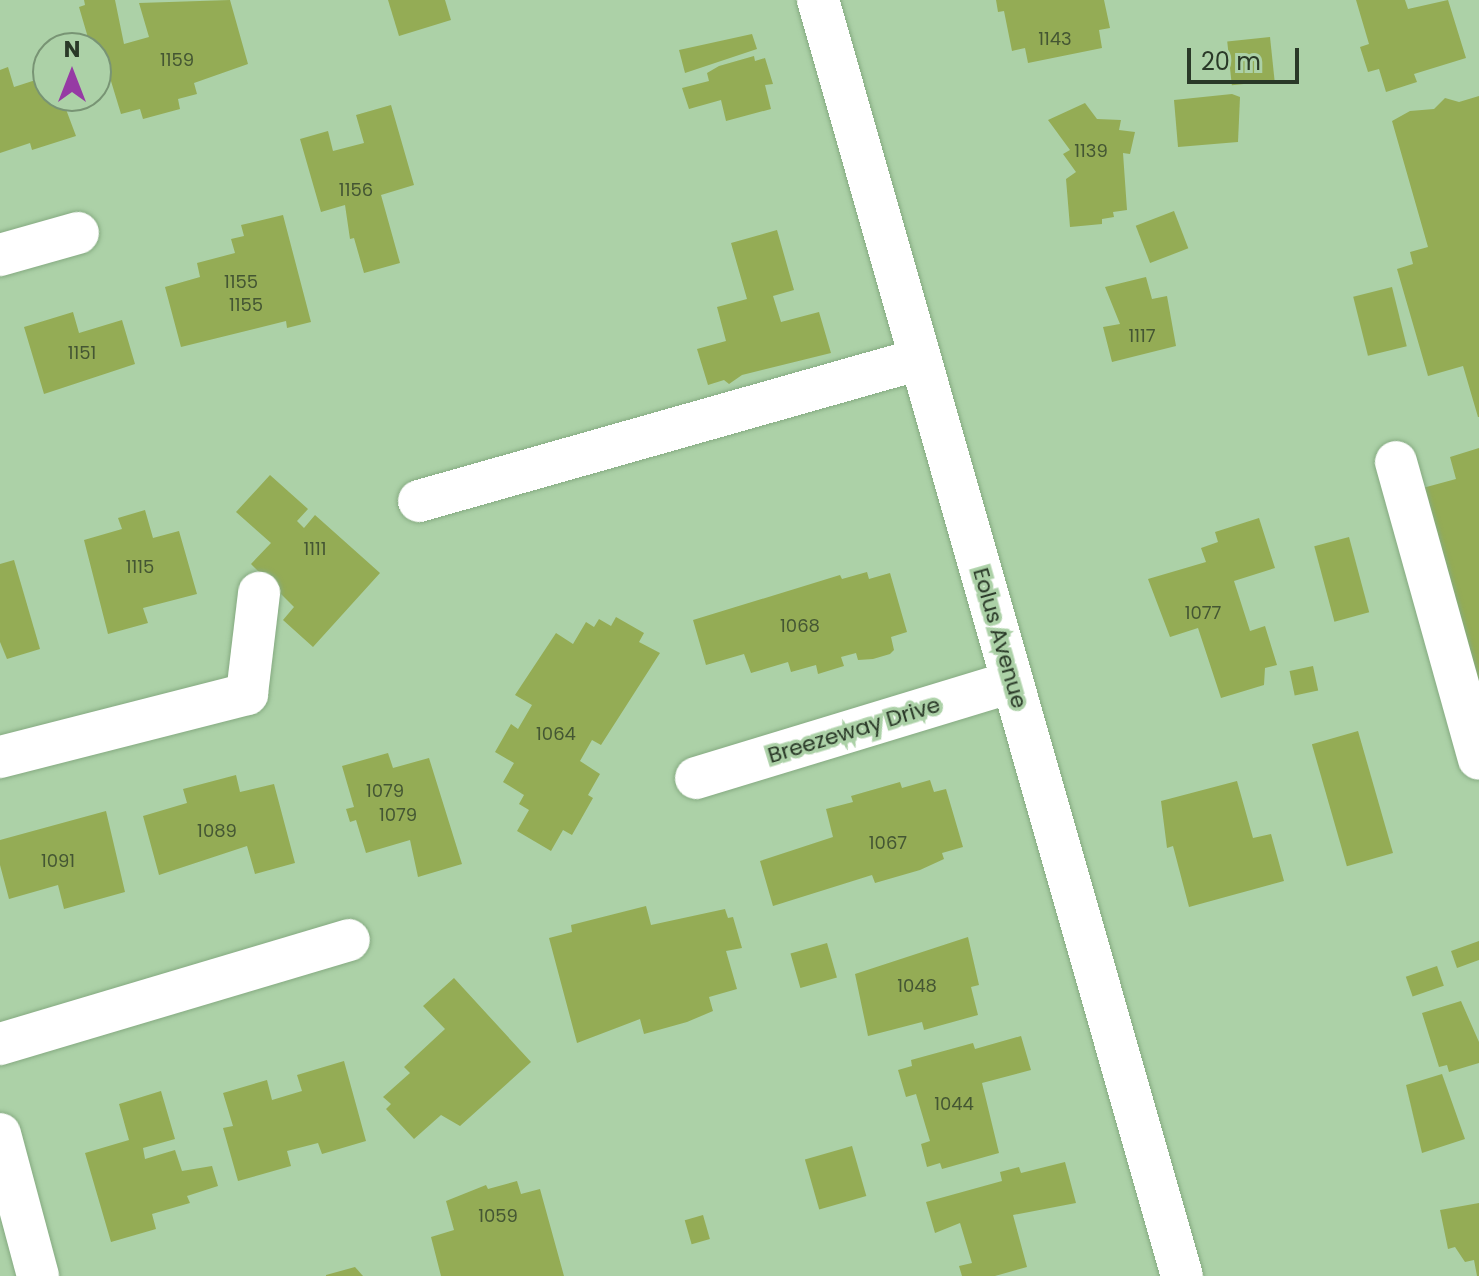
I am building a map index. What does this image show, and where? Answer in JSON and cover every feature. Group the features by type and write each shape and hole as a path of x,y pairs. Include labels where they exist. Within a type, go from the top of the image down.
{"street":[{"name":"Eolus Avenue","path":"818,0 1182,1276"},
{"path":"0,255 78,233"},
{"path":"419,501 920,359"},
{"path":"1396,462 1479,759"},
{"path":"0,757 247,694 259,593"},
{"name":"Breezeway Drive","path":"696,778 1012,682"},
{"path":"0,1044 349,940"},
{"path":"0,1136 38,1276"}],"building":[{"path":"84,0 115,0 124,44 149,37 139,3 230,0 248,64 194,83 197,94 178,99 180,109 143,119 140,109 121,114 112,84 112,32 86,32 79,7 85,5"},
{"path":"388,0 445,0 451,20 399,36"},
{"path":"996,0 1104,0 1110,28 1099,30 1102,48 1028,63 1025,48 1012,51 1004,11 998,12"},
{"path":"1356,0 1405,0 1408,9 1448,0 1466,58 1414,74 1417,82 1386,92 1379,69 1368,72 1360,47 1369,44"},
{"path":"752,34 757,49 685,73 679,50"},
{"path":"1270,37 1275,81 1232,85 1227,41"},
{"path":"754,56 755,61 765,58 773,84 765,85 771,109 726,121 721,100 689,109 682,88 709,81 707,73 719,66"},
{"path":"8,67 14,87 32,81 32,112 67,112 76,136 32,150 30,143 0,153 0,70"},
{"path":"1232,94 1240,97 1238,142 1178,147 1174,100"},
{"path":"1479,96 1478,417 1463,366 1428,376 1397,269 1413,264 1410,252 1428,247 1392,121 1410,111 1434,109 1445,98 1459,102"},
{"path":"1085,103 1097,119 1121,120 1119,130 1135,132 1130,154 1123,153 1127,210 1113,212 1114,217 1102,219 1102,224 1070,227 1066,179 1076,172 1063,154 1070,150 1048,120"},
{"path":"391,105 414,185 381,195 400,263 364,273 354,238 350,239 345,205 321,212 300,139 328,131 333,151 364,143 356,115"},
{"path":"1174,211 1188,248 1150,263 1136,226"},
{"path":"283,215 311,322 287,328 286,321 181,347 165,287 200,277 197,263 235,253 231,239 244,236 241,225"},
{"path":"777,230 794,290 773,296 781,322 819,312 831,353 742,375 729,384 724,380 708,385 697,349 726,341 717,307 747,299 731,243"},
{"path":"1146,277 1152,299 1167,296 1176,346 1112,362 1103,327 1120,324 1105,287"},
{"path":"1392,287 1407,346 1368,356 1353,297"},
{"path":"73,312 79,333 122,320 135,364 44,394 24,327"},
{"path":"1479,448 1479,695 1419,489 1456,479 1450,457"},
{"path":"270,475 308,509 297,521 304,528 315,515 380,573 313,647 283,620 294,607 251,564 271,543 236,512"},
{"path":"145,510 153,538 179,531 197,594 143,608 148,623 108,634 84,540 122,529 118,518"},
{"path":"1259,518 1275,568 1234,581 1250,631 1265,626 1277,665 1265,668 1264,685 1221,698 1198,628 1170,637 1148,579 1206,562 1201,548 1218,542 1215,532"},
{"path":"1349,537 1369,612 1334,622 1314,546"},
{"path":"14,560 40,649 7,659 0,642 0,564"},
{"path":"867,572 869,579 890,573 907,632 891,637 894,650 890,654 858,660 856,653 841,657 844,666 818,674 816,665 791,672 788,662 751,673 744,654 706,665 693,620 840,575 842,579"},
{"path":"616,617 644,633 639,642 660,653 601,745 592,740 580,761 600,774 588,795 593,798 572,835 563,830 551,851 517,831 529,810 519,804 524,795 503,782 514,763 495,752 511,724 518,729 532,705 515,695 556,633 573,644 586,622 594,627 599,619 611,626"},
{"path":"1313,666 1318,690 1295,695 1290,671"},
{"path":"1358,731 1393,853 1347,866 1312,744"},
{"path":"388,753 393,768 429,758 462,864 418,877 410,840 366,853 356,820 350,822 346,809 354,807 342,766"},
{"path":"236,775 240,792 274,784 295,863 255,874 247,846 159,875 143,816 187,803 183,789"},
{"path":"930,780 934,792 946,789 963,847 942,853 944,859 920,870 875,883 872,875 773,906 760,861 833,837 826,809 853,802 851,796 900,782 902,788"},
{"path":"1237,781 1253,838 1271,834 1284,881 1189,907 1173,846 1167,848 1161,801"},
{"path":"106,811 125,892 64,909 58,885 9,899 0,865 0,840"},
{"path":"646,906 651,925 725,909 728,918 733,917 742,948 726,951 737,989 709,997 713,1011 687,1022 644,1034 640,1019 577,1043 549,938 572,932 571,925"},
{"path":"968,937 979,985 971,987 978,1015 924,1030 922,1022 868,1036 855,974"},
{"path":"1479,941 1479,960 1457,968 1451,951"},
{"path":"827,943 837,978 800,988 790,953"},
{"path":"1437,966 1444,986 1413,997 1406,977"},
{"path":"454,978 531,1062 460,1126 441,1115 414,1139 386,1109 391,1104 383,1097 410,1073 404,1067 445,1029 423,1006"},
{"path":"1461,1001 1479,1042 1479,1063 1449,1072 1447,1065 1439,1067 1422,1013"},
{"path":"1021,1036 1031,1070 982,1083 999,1153 942,1169 940,1163 927,1167 921,1144 930,1141 916,1094 906,1097 898,1070 912,1066 911,1060 973,1043 975,1049"},
{"path":"344,1061 366,1141 322,1154 318,1143 287,1151 291,1166 238,1181 223,1128 233,1126 223,1093 267,1080 272,1100 302,1091 297,1075"},
{"path":"1442,1074 1465,1139 1422,1153 1406,1085"},
{"path":"161,1091 175,1139 143,1148 145,1159 175,1150 182,1171 212,1166 218,1186 187,1196 190,1203 152,1214 156,1229 111,1242 85,1153 129,1140 119,1104"},
{"path":"852,1146 866,1196 819,1209 805,1160"},
{"path":"1065,1162 1076,1203 1013,1215 1027,1267 995,1276 962,1276 959,1266 972,1263 960,1223 935,1233 926,1202 1002,1181 1000,1172 1019,1167 1021,1173"},
{"path":"517,1181 521,1194 540,1189 564,1276 441,1276 431,1237 454,1230 446,1201 486,1185 488,1189"},
{"path":"1479,1203 1477,1276 1474,1260 1465,1262 1455,1247 1448,1249 1440,1210"},
{"path":"703,1215 710,1239 692,1244 685,1220"},
{"path":"355,1267 363,1276 326,1276 326,1275"}]}
